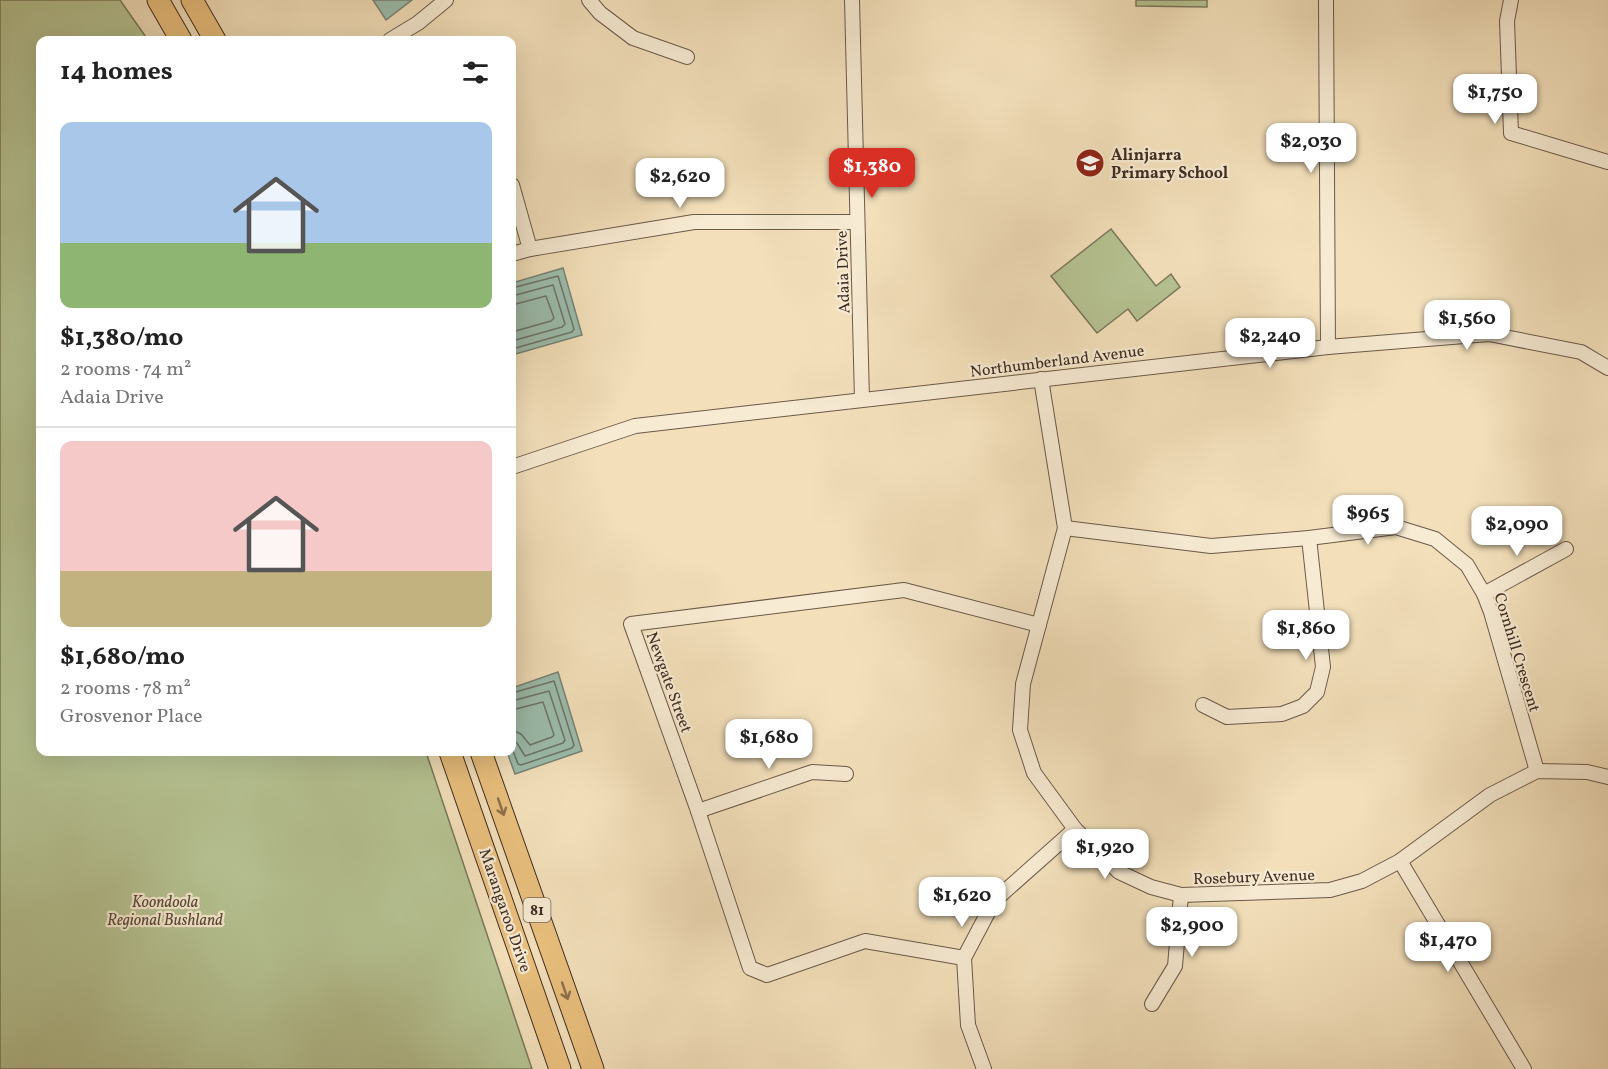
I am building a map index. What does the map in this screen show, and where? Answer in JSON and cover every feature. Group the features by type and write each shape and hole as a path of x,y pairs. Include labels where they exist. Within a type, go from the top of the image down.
{"main road":[{"path":"158,0 179,36"},
{"path":"192,0 213,36"},
{"name":"Marangaroo Drive","path":"451,756 560,1069"},
{"name":"Marangaroo Drive","path":"482,756 592,1069"}],"street":[{"path":"396,36 446,0"},
{"path":"589,0 600,13 633,38 687,57"},
{"name":"Adaia Drive","path":"852,0 862,400"},
{"path":"1326,0 1328,347"},
{"path":"1511,0 1507,21 1511,133 1608,162"},
{"path":"516,199 530,249"},
{"path":"516,254 530,249 694,222 857,222"},
{"name":"Northumberland Avenue","path":"516,466 635,426 1328,347 1489,334 1581,352 1608,368"},
{"name":"Rosebury Avenue","path":"1041,378 1065,528 1023,684 1020,730 1034,772 1075,829 1119,872 1151,887 1181,895 1330,890 1362,881 1400,861 1490,795 1537,771 1587,772 1608,777"},
{"name":"Cornhill Crescent","path":"1065,528 1211,546 1308,538 1396,527 1435,539 1467,565 1484,594 1537,771"},
{"path":"1203,705 1227,717 1282,714 1303,706 1317,692 1323,668 1308,538"},
{"path":"1484,594 1566,549"},
{"name":"Newgate Street","path":"964,958 865,941 767,975 750,968 698,811 631,624 904,590 1040,625"},
{"path":"698,811 812,772 846,774"},
{"path":"984,1069 968,1025 964,958 994,901 1075,829"},
{"path":"1400,861 1524,1069"},
{"path":"1152,1004 1175,966 1181,895"}],"green space":[{"name":"Koondoola Regional Bushland","path":"0,0 120,0 145,36 36,36 36,756 427,756 532,1069 0,1069"},
{"path":"1136,0 1207,0 1207,7 1136,6"},
{"path":"1111,229 1156,286 1171,274 1180,287 1137,321 1128,309 1097,333 1051,276"}],"water":[{"path":"373,0 412,0 386,20"},
{"path":"563,268 582,335 516,354 516,282"},
{"path":"558,672 582,751 515,774 508,756 516,756 516,687"}],"place":[{"name":"Alinjarra Primary School","path":"1090,163"}]}
